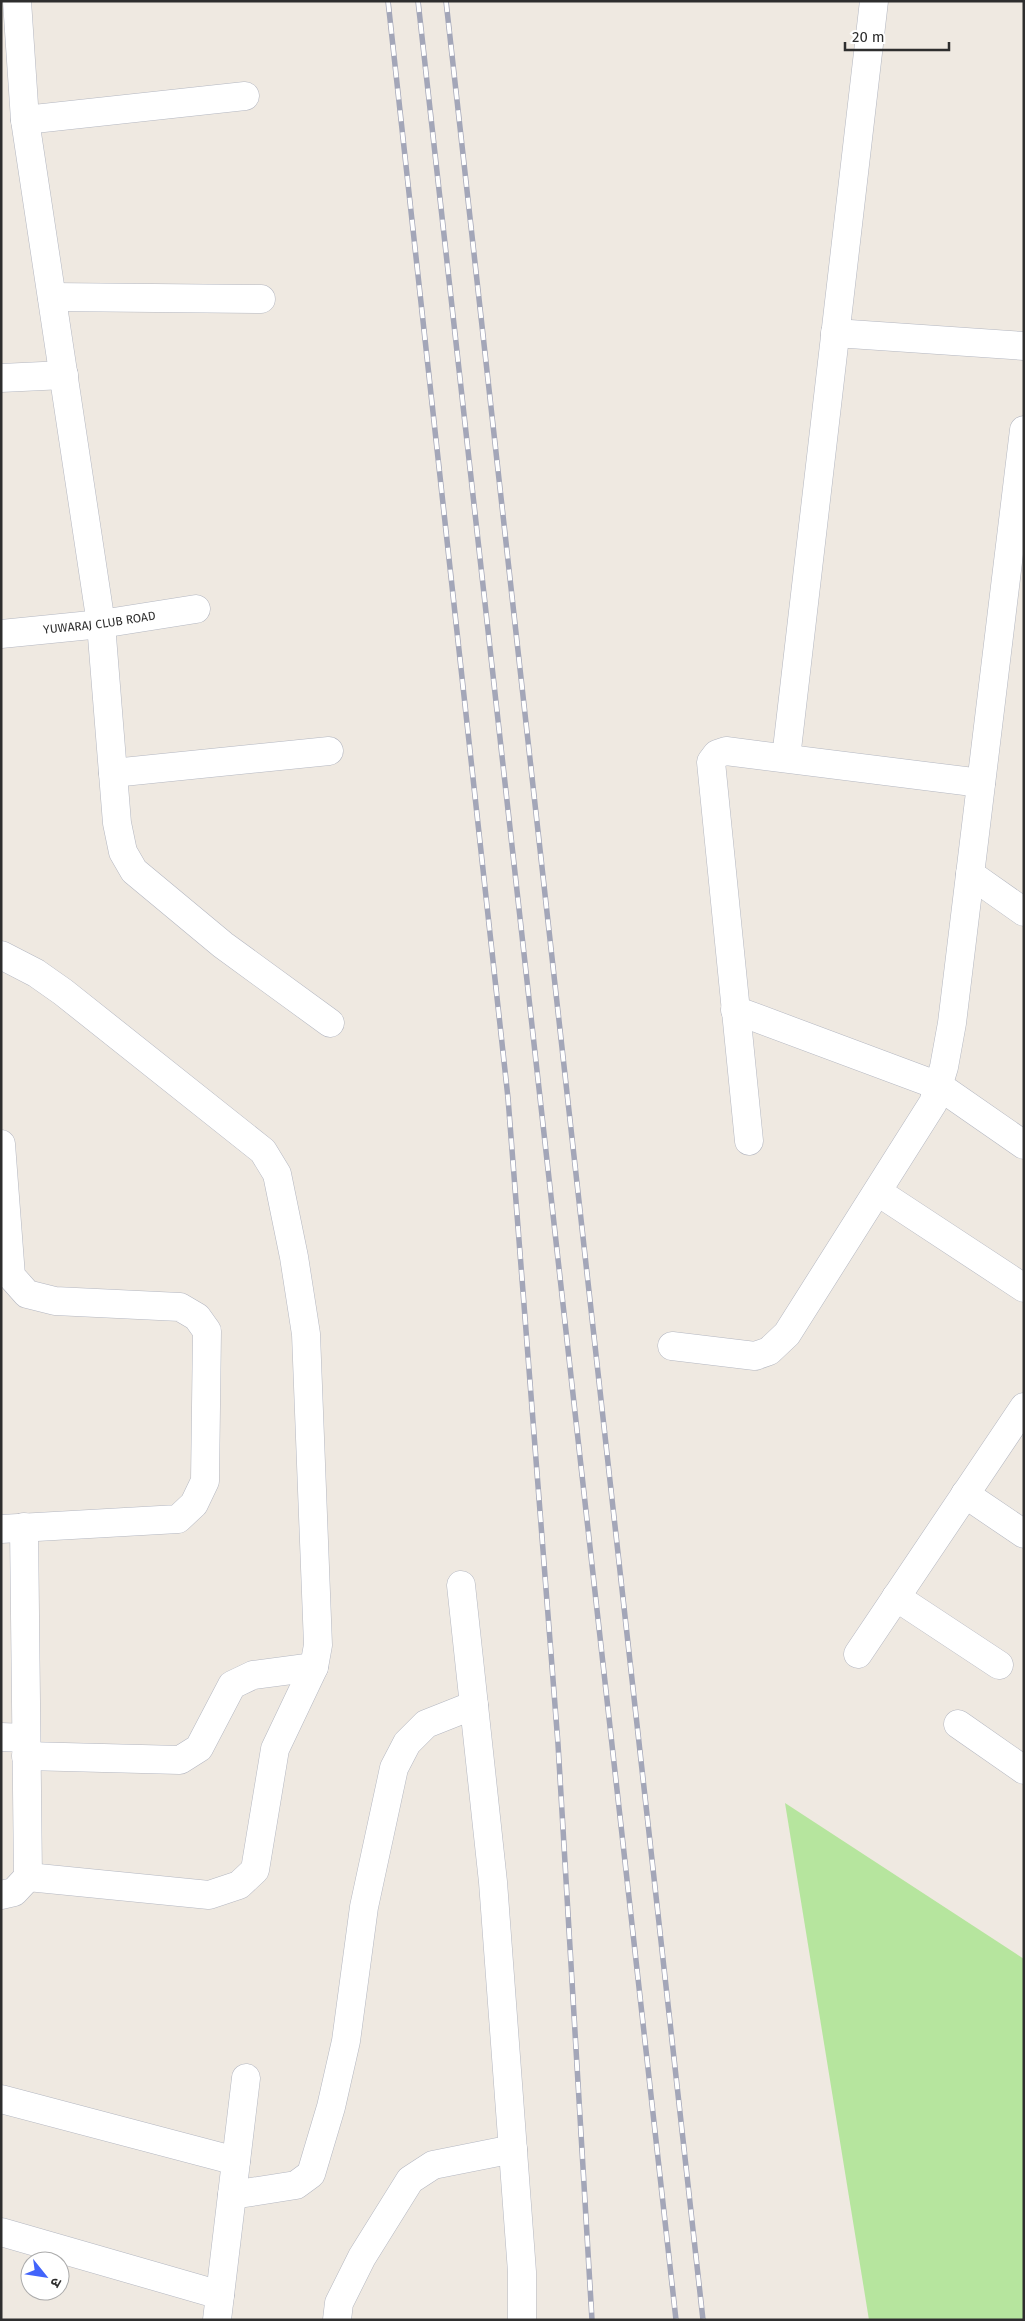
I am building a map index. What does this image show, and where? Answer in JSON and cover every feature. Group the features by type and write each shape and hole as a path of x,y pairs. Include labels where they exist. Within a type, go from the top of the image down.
{"street":[{"path":"17,1 11,68 25,120 101,624 117,822 122,845 134,871 224,945 330,1023"},
{"path":"786,758 874,1"},
{"path":"25,120 245,96"},
{"path":"52,297 261,298"},
{"path":"835,334 1024,346"},
{"path":"1,378 64,375"},
{"path":"672,1346 755,1356 769,1351 788,1334 933,1103 939,1086 952,1023 1024,430"},
{"name":"YUWARAJ CLUB ROAD","path":"1,634 101,624 196,609"},
{"path":"113,773 329,751"},
{"path":"749,1142 711,762 717,754 726,751 981,783"},
{"path":"970,874 1024,912"},
{"path":"1,956 29,969 63,992 263,1151 277,1174 294,1257 306,1334 318,1645 314,1667 275,1749 255,1870 240,1885 209,1895 28,1877"},
{"path":"735,1010 939,1086 1024,1145"},
{"path":"1,1144 11,1276 27,1294 55,1301 180,1307 197,1317 207,1331 205,1481 194,1504 178,1519 13,1528 18,1744 28,1877 14,1892 1,1895"},
{"path":"878,1192 1024,1288"},
{"path":"858,1654 1024,1407"},
{"path":"965,1494 1024,1534"},
{"path":"461,1585 493,1882 522,2272 522,2320"},
{"path":"896,1597 999,1665"},
{"path":"18,1744 180,1760 199,1748 232,1685 253,1675 314,1667"},
{"path":"232,2195 296,2185 311,2174 331,2107 346,2041 364,1907 394,1768 407,1743 426,1724 474,1705"},
{"path":"958,1724 1024,1770"},
{"path":"1,2232 219,2307 246,2078"},
{"path":"1,2099 236,2160"},
{"path":"341,2317 340,2303 362,2257 410,2180 433,2165 512,2149"}],"green space":[{"path":"785,1803 1024,1959 1024,2320 869,2320"}],"railway":[{"path":"388,1 508,1098 558,1744 592,2320"},
{"path":"418,1 676,2320"},
{"path":"446,1 703,2320"}]}
